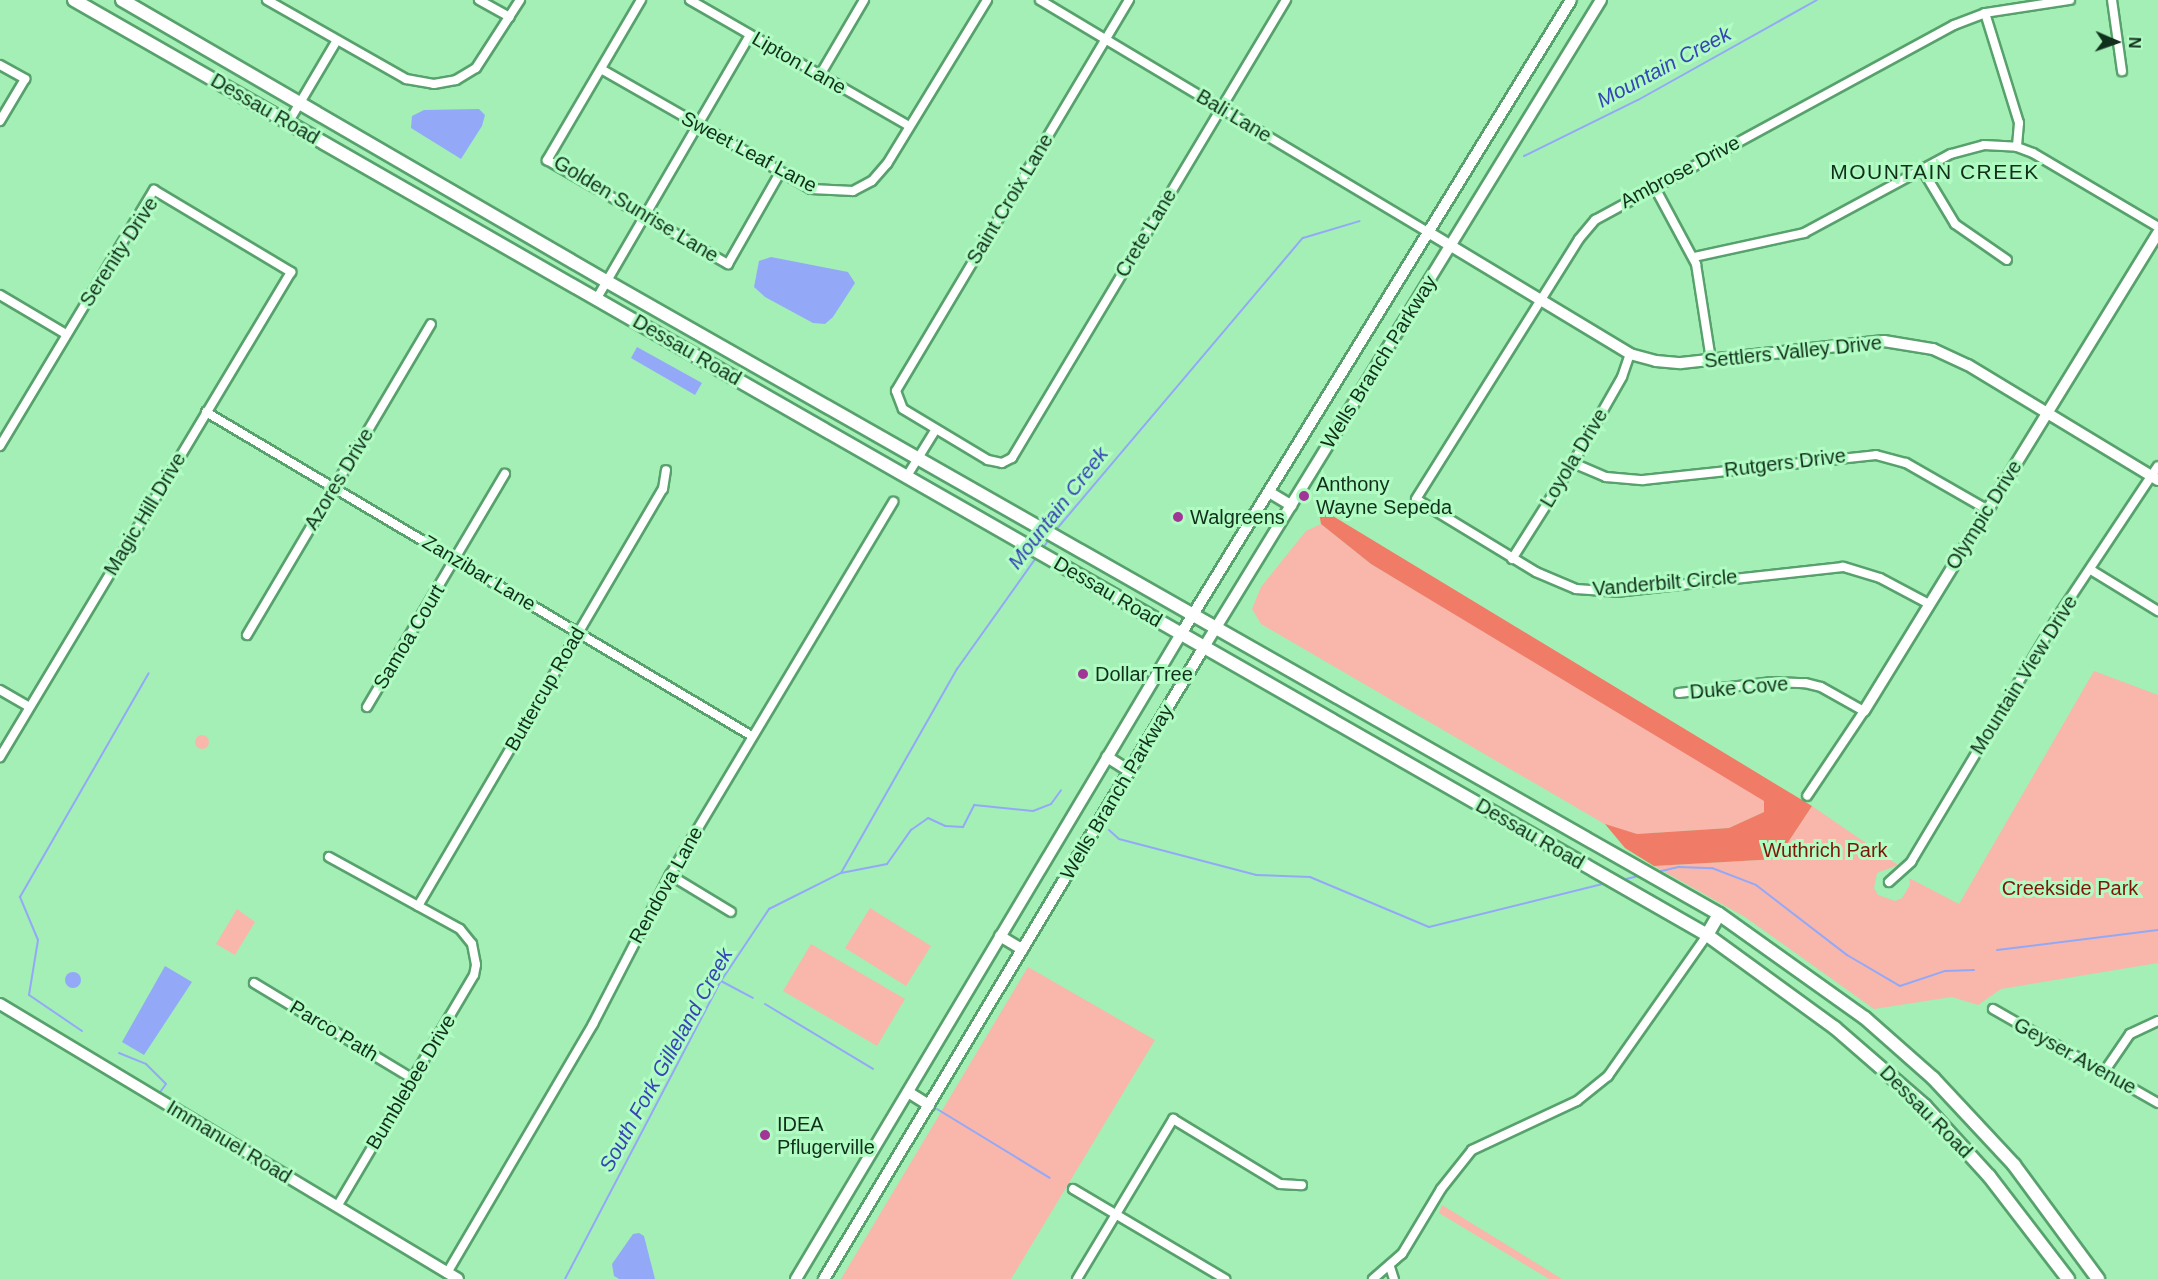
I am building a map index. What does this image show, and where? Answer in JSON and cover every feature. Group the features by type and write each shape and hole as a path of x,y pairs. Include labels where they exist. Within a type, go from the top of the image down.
{"main road":[{"name":"Dessau Road","path":"74,0 1707,935 1835,1028 1925,1106 1989,1176 2068,1279"},
{"name":"Dessau Road","path":"122,0 606,281 1067,541 1719,914 1865,1018 1933,1078 2014,1165 2098,1279"},
{"path":"1707,935 1719,914"}],"street":[{"path":"267,0 406,79 444,83 476,68 520,0"},
{"path":"479,0 510,17"},
{"name":"Golden Sunrise Lane","path":"641,0 547,160 728,264 780,173"},
{"name":"Lipton Lane","path":"690,0 909,126"},
{"path":"820,75 864,0"},
{"name":"Sweet Leaf Lane","path":"601,69 780,173 822,192 853,191 873,181 887,164 987,0"},
{"name":"Bali Lane","path":"1040,0 1428,232"},
{"name":"Saint Croix Lane","path":"936,429 903,409 896,399 900,381 1129,0"},
{"name":"Crete Lane","path":"936,429 988,460 1002,463 1012,458 1286,0"},
{"name":"Wells Branch Parkway","path":"796,1279 1180,634 1194,615 1571,0"},
{"name":"Wells Branch Parkway","path":"824,1279 1216,627 1601,0"},
{"name":"Ambrose Drive","path":"1416,499 1539,300 1595,220 1954,25 1985,13 2070,0"},
{"path":"2112,0 2122,71"},
{"path":"1985,13 2019,123 2017,147"},
{"path":"597,298 750,34"},
{"path":"288,123 337,40"},
{"path":"0,65 25,79 0,121"},
{"path":"1694,257 1804,233 1922,169 1969,147 2017,147 2041,157 2158,227"},
{"path":"1922,169 1955,224 2007,260"},
{"path":"1654,186 1694,257 1703,291 1711,360"},
{"name":"Serenity Drive","path":"0,446 154,190 291,272"},
{"name":"Settlers Valley Drive","path":"1428,232 1630,354 1681,363 1858,343 1911,344 1933,349 1968,365 2047,413 2156,474"},
{"name":"Olympic Drive","path":"1807,796 1864,711 2158,233"},
{"name":"Magic Hill Drive","path":"0,757 291,272"},
{"path":"0,295 66,334"},
{"name":"Azores Drive","path":"247,635 431,324"},
{"name":"Loyola Drive","path":"1512,559 1573,463 1622,377 1630,354"},
{"name":"Zanzibar Lane","path":"206,412 752,736"},
{"path":"907,476 936,429"},
{"name":"Rutgers Drive","path":"1573,463 1606,477 1643,480 1876,455 1906,463 1988,510"},
{"name":"Buttercup Road","path":"418,906 663,489 666,470"},
{"name":"Samoa Court","path":"367,707 505,474"},
{"name":"Mountain View Drive","path":"1889,882 1911,861 2057,618 2156,474"},
{"path":"1269,492 1291,505"},
{"name":"Vanderbilt Circle","path":"1416,499 1555,583 1595,592 1843,567 1880,578 1929,604"},
{"name":"Rendova Lane","path":"447,1273 593,1024 670,875 893,502"},
{"path":"2091,570 2158,611"},
{"name":"Duke Cove","path":"1679,693 1772,682 1805,683 1821,687 1864,711"},
{"path":"0,690 30,707"},
{"path":"1107,758 1129,771"},
{"path":"329,857 418,906"},
{"path":"670,875 731,912"},
{"name":"Bumblebee Drive","path":"337,1207 474,975 475,954 460,929 418,906"},
{"path":"1373,1279 1390,1267 1472,1150 1506,1130 1577,1101 1608,1076 1707,935"},
{"path":"1000,936 1022,949"},
{"name":"Parco Path","path":"254,983 413,1078"},
{"name":"Immanuel Road","path":"0,1004 458,1279"},
{"name":"Geyser Avenue","path":"1992,1010 2158,1103"},
{"path":"2104,1072 2130,1034 2158,1021"},
{"path":"908,1092 928,1105"},
{"path":"1077,1279 1173,1119 1280,1184 1302,1185"},
{"path":"1073,1188 1117,1212 1226,1279"},
{"path":"1390,1267 1394,1279"}],"green space":[{"path":"1321,524 1371,564 1750,789 1764,801 1764,812 1729,828 1637,834 1608,826 1261,624 1252,609 1261,587 1306,531"},
{"name":"Creekside Park","path":"2094,671 2158,695 2158,963 2001,989 1978,1005 1952,997 1874,1009 1745,917 1654,866 1777,859 1812,806 1898,865 1877,873 1874,888 1878,895 1895,901 1902,898 1910,885 1909,878 1959,904"},
{"path":"199,735 205,735 209,742 205,749 199,749 195,745 195,739"},
{"path":"870,908 931,946 906,986 845,948"},
{"path":"237,909 255,922 235,955 216,944"},
{"path":"811,944 905,999 877,1046 783,991"},
{"path":"1028,967 1155,1040 1011,1279 841,1279"},
{"path":"1442,1205 1562,1279 1549,1279 1439,1213"}],"shaded area":[{"path":"1318,507 1812,806 1777,859 1654,866 1625,848 1605,824 1637,834 1729,828 1764,812 1764,801 1371,564 1321,524"}],"water":[{"path":"479,109 485,115 482,126 461,159 411,128 412,116 424,110"},
{"path":"771,257 848,272 855,283 833,317 825,324 813,323 765,297 754,287 759,261"},
{"path":"637,347 702,383 695,395 631,358"},
{"path":"165,966 192,982 144,1055 122,1042"},
{"path":"73,972 79,974 81,980 79,986 73,988 67,986 65,980 67,974"},
{"path":"639,1233 644,1236 655,1279 619,1279 614,1276 612,1264 633,1234"}],"waterway":[{"name":"Mountain Creek","path":"1524,156 1638,100 1817,0"},
{"name":"Mountain Creek","path":"1055,531 1303,238 1360,221"},
{"name":"Mountain Creek","path":"1043,548 1050,538"},
{"name":"Mountain Creek","path":"841,873 957,669 1038,555"},
{"path":"82,1031 29,995 38,940 20,897 149,673"},
{"name":"South Fork Gilleland Creek","path":"565,1279 721,981 769,909 841,873 887,864 911,830 928,818 945,826 963,827 974,805 1033,811 1051,804 1061,790"},
{"name":"South Fork Gilleland Creek","path":"1109,830 1119,839 1256,875 1310,877 1429,927 1607,883"},
{"name":"South Fork Gilleland Creek","path":"1657,872 1679,867 1712,868 1756,885 1847,955 1900,986 1945,971 1974,970"},
{"name":"South Fork Gilleland Creek","path":"1622,880 1642,875"},
{"name":"South Fork Gilleland Creek","path":"1997,950 2158,930"},
{"path":"721,981 753,998"},
{"path":"765,1004 873,1069"},
{"path":"119,1053 146,1064 166,1084 161,1091"},
{"path":"937,1109 1050,1178"}],"place":[{"name":"Anthony Wayne Sepeda","path":"1304,496"},
{"name":"Walgreens","path":"1178,517"},
{"name":"Dollar Tree","path":"1083,674"},
{"name":"IDEA Pflugerville","path":"765,1135"}],"district":[{"name":"MOUNTAIN CREEK","path":"1935,172"}],"park label":[{"name":"Wuthrich Park","path":"1825,850"}]}
